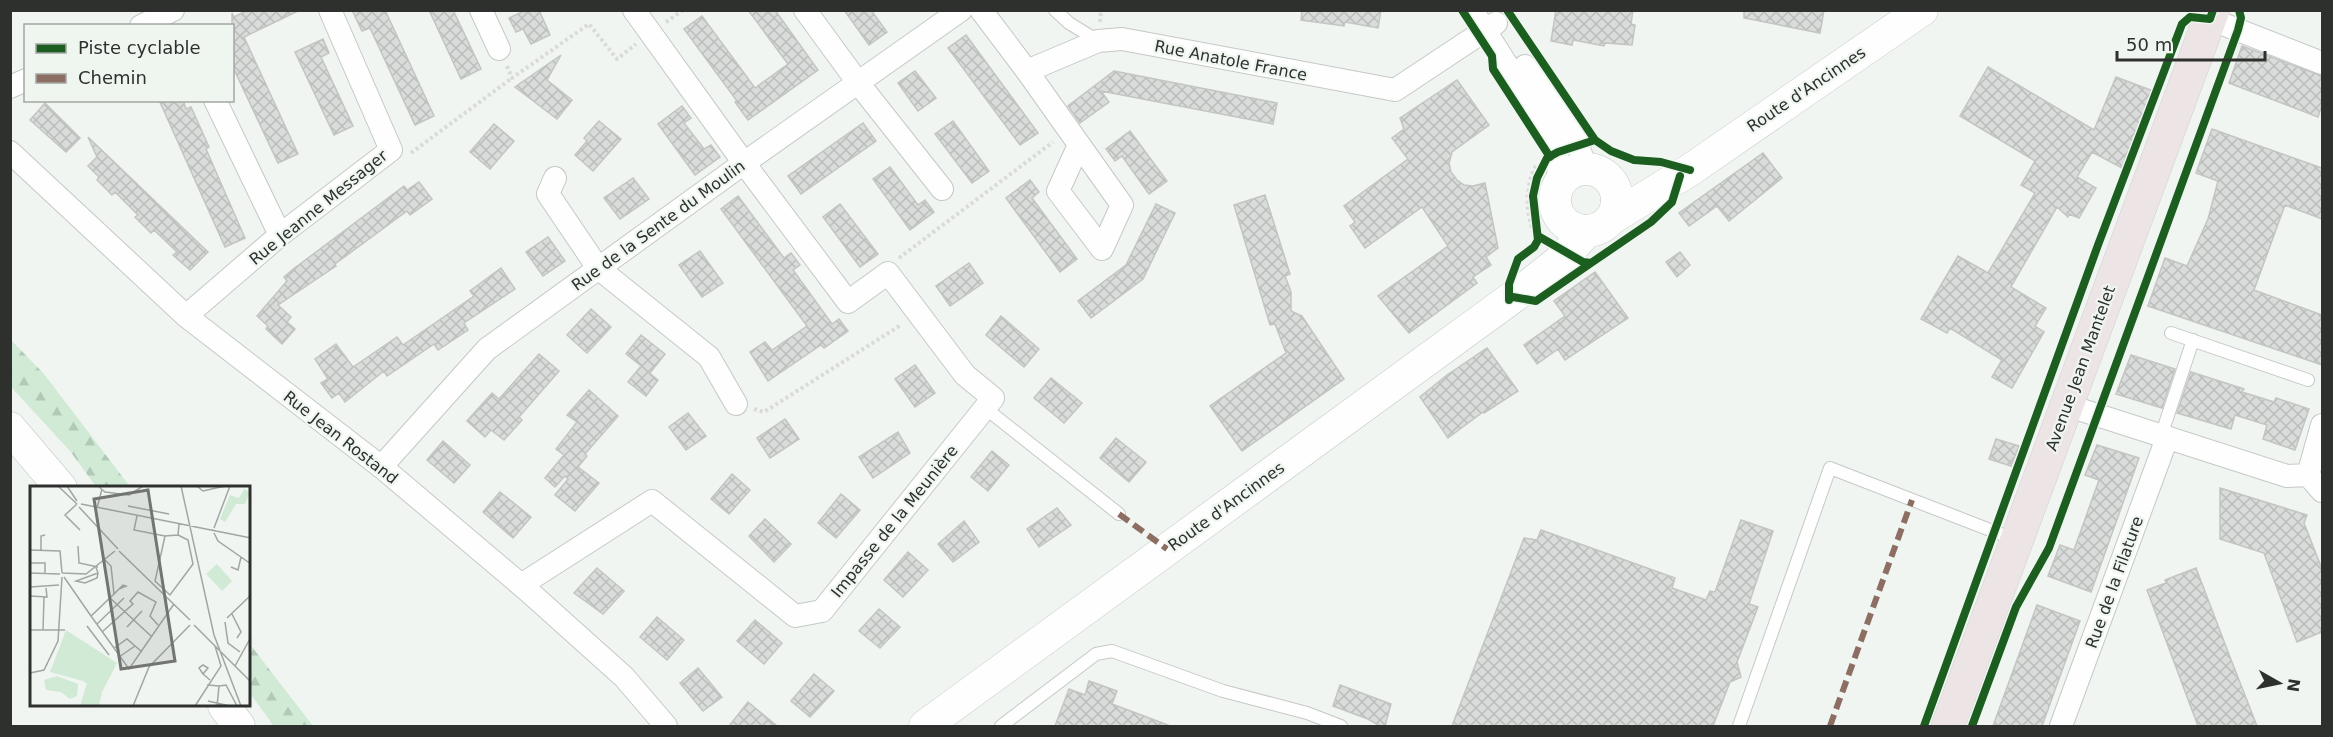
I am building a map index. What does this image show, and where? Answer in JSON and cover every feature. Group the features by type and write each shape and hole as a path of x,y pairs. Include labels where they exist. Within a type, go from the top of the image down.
{"main road":[{"name":"Route d'Ancinnes","path":"925,726 1528,286 1562,259 1564,232 1690,170 1922,10"},
{"name":"Avenue Jean Mantelet","path":"1948,726 2211,15"},
{"name":"Route d'Ancinnes","path":"1599,176 1645,178 1690,170"},
{"path":"1571,174 1599,176 1615,190 1617,200 1564,232 1556,203 1559,185 1571,174"},
{"path":"10,428 60,486"},
{"path":"225,707 239,726"}],"street":[{"path":"145,24 174,10 181,24"},
{"name":"Rue Jeanne Messager","path":"186,316 280,235 391,150 330,10"},
{"path":"482,10 499,50"},
{"path":"634,10 848,302 888,273 989,403"},
{"path":"806,10 858,84 942,189"},
{"name":"Rue de la Sente du Moulin","path":"381,467 487,349 961,10"},
{"path":"981,10 1074,138"},
{"path":"1472,10 1490,22 1571,132 1599,176"},
{"path":"2211,15 2322,63"},
{"path":"1490,22 1557,144 1559,185"},
{"name":"Rue Anatole France","path":"1026,71 1098,41 1122,39 1395,90 1490,22"},
{"path":"10,87 24,81"},
{"path":"216,102 280,235"},
{"name":"Rue Jean Rostand","path":"10,152 186,316 381,467 521,585 624,677 666,726"},
{"path":"555,178 548,194 598,268 709,357 736,404"},
{"name":"Impasse de la Meunière","path":"521,585 652,501 795,616 822,611 989,403"},
{"path":"2066,405 2315,483 2322,425"},
{"name":"Rue de la Filature","path":"2061,726 2164,437"}],"lane":[{"path":"1055,10 1069,23 1098,41"},
{"path":"2171,333 2308,380"},
{"path":"2164,437 2193,340"},
{"path":"989,403 1119,514"},
{"path":"1739,726 1830,468 2017,541"},
{"path":"1001,726 1096,654 1112,651 1223,691 1307,713 1341,726"}],"path":[{"path":"388,143 400,137 408,156 589,24 617,59 651,33"},
{"path":"499,50 512,78"},
{"path":"888,273 892,263 1074,138"},
{"path":"1558,152 1548,158 1537,178 1533,196 1564,232"},
{"path":"736,404 764,412 919,314"}],"green space":[{"path":"11,340 44,374 129,486 96,486 70,451 11,387"},
{"path":"250,644 313,726 274,726 250,693"}],"building":[{"path":"248,10 300,10 244,37 298,154 278,163 234,69 232,13 234,17"},
{"path":"352,10 385,10 434,116 415,125 370,28 362,31"},
{"path":"429,10 453,10 481,69 461,79"},
{"path":"526,10 539,10 550,35 531,44 523,29 516,32 509,18"},
{"path":"748,10 775,10 818,70 748,120 735,102 737,101 684,29 702,16 755,88 788,64"},
{"path":"844,10 871,10 887,32 869,45"},
{"path":"1302,10 1381,10 1378,28 1345,22 1344,26 1301,20"},
{"path":"1556,10 1633,10 1631,24 1635,25 1632,45 1605,43 1604,46 1573,40 1572,45 1551,41"},
{"path":"1744,10 1824,10 1820,33 1744,18"},
{"path":"966,35 1038,133 1020,145 948,48"},
{"path":"323,39 329,53 321,57 353,126 334,135 295,52"},
{"path":"2242,46 2322,76 2322,105 2318,117 2229,83"},
{"path":"561,55 547,80 572,100 557,119 515,87"},
{"path":"1988,67 2094,130 2116,77 2153,91 2122,168 2092,152 2077,177 2096,188 2079,218 2069,214 2068,217 2057,207 2011,287 2046,308 2035,326 2044,332 2012,388 1992,377 2002,360 1950,328 1947,333 1921,319 1958,256 1988,273 2035,193 2021,185 2035,161 1960,116"},
{"path":"915,71 936,98 918,111 898,83"},
{"path":"1114,71 1277,103 1273,124 1101,91 1109,102 1080,123 1068,106"},
{"path":"1457,80 1489,125 1452,152 1449,163 1451,172 1464,185 1473,186 1485,183 1498,248 1486,257 1491,265 1473,277 1477,283 1409,333 1378,296 1448,246 1422,207 1365,248 1350,226 1355,222 1344,206 1408,159 1392,138 1404,129 1400,118"},
{"path":"160,102 184,102 186,109 191,107 209,147 206,149 245,238 225,247"},
{"path":"45,103 80,138 66,152 30,120"},
{"path":"682,106 691,118 684,123 704,149 711,145 720,157 695,175 658,124"},
{"path":"599,121 621,139 593,171 575,155 587,141 584,138"},
{"path":"953,121 989,171 972,183 935,134"},
{"path":"863,123 876,141 801,194 788,176"},
{"path":"494,124 514,141 490,169 470,152"},
{"path":"2212,129 2322,168 2322,219 2285,205 2254,290 2322,315 2322,365 2148,306 2165,258 2187,266 2208,219 2218,181 2196,173"},
{"path":"1130,131 1167,181 1149,194 1122,156 1115,161 1106,149"},
{"path":"88,137 208,252 190,270 173,255 177,252 154,230 151,233 135,217 138,215 115,192 112,195 97,180 99,177 88,166 97,157"},
{"path":"1763,153 1782,178 1729,221 1717,206 1689,226 1679,213"},
{"path":"890,167 918,205 925,200 934,212 910,230 873,179"},
{"path":"633,178 649,199 620,219 604,198"},
{"path":"1030,180 1039,192 1032,198 1077,259 1060,272 1006,198"},
{"path":"419,182 432,199 410,215 407,211 335,264 336,266 278,305 291,317 287,322 295,329 282,344 266,329 268,326 257,316 287,281 284,277 404,186 407,190"},
{"path":"1265,195 1290,274 1285,276 1291,292 1291,311 1302,316 1344,379 1242,451 1210,406 1286,353 1275,324 1270,325 1234,205"},
{"path":"738,196 784,258 791,253 800,265 793,270 832,324 839,319 848,331 824,348 821,345 768,381 750,352 765,342 772,350 807,326 721,209"},
{"path":"840,204 878,254 860,267 823,217"},
{"path":"1156,204 1175,213 1143,279 1091,318 1078,301 1126,265"},
{"path":"548,237 565,261 543,276 526,252"},
{"path":"700,251 723,283 702,297 679,265"},
{"path":"1680,252 1690,265 1677,277 1666,262"},
{"path":"969,263 983,283 950,306 936,286"},
{"path":"501,268 515,289 464,323 468,330 438,350 434,344 387,376 384,371 345,402 339,393 332,398 321,383 328,379 315,359 336,344 353,367 397,337 403,345 474,296 470,291"},
{"path":"1595,272 1628,318 1565,360 1558,349 1537,364 1524,345 1565,316 1554,301"},
{"path":"591,309 611,327 587,353 567,335"},
{"path":"1001,316 1039,349 1024,367 986,335"},
{"path":"641,335 665,354 650,373 626,354"},
{"path":"1487,348 1518,391 1483,412 1448,438 1420,397 1447,375"},
{"path":"539,354 559,371 519,417 522,420 504,440 491,430 485,437 467,421 492,393 499,399"},
{"path":"2131,355 2175,369 2162,408 2116,394"},
{"path":"915,365 935,393 915,407 895,379"},
{"path":"641,366 658,380 646,396 628,382"},
{"path":"2191,372 2244,389 2242,392 2274,402 2276,398 2309,409 2295,450 2263,439 2267,425 2235,415 2231,429 2177,413"},
{"path":"1051,378 1082,403 1064,423 1034,398"},
{"path":"589,390 618,416 585,454 587,456 578,467 599,483 575,511 555,495 568,479 565,476 555,487 545,478 564,455 556,449 577,422 567,415"},
{"path":"688,413 706,436 686,450 669,427"},
{"path":"785,419 799,439 770,458 757,438"},
{"path":"898,432 910,453 873,478 859,457"},
{"path":"1116,438 1146,462 1129,482 1100,458"},
{"path":"1996,439 2019,446 2011,466 1989,459"},
{"path":"443,441 470,465 454,483 427,460"},
{"path":"2097,445 2139,458 2091,592 2048,576 2060,545 2074,550 2099,480 2085,475"},
{"path":"992,451 1009,465 988,491 971,477"},
{"path":"732,474 750,490 729,514 711,499"},
{"path":"2220,488 2307,515 2304,523 2322,569 2322,632 2297,642 2264,553 2220,539"},
{"path":"500,492 531,517 513,538 483,512"},
{"path":"841,494 860,510 836,538 818,523"},
{"path":"1057,508 1071,525 1039,547 1027,529"},
{"path":"765,519 791,544 774,562 749,536"},
{"path":"1741,520 1773,531 1749,604 1758,607 1737,662 1741,677 1730,682 1713,726 1452,726 1524,538 1537,540 1541,530 1675,578 1672,588 1706,600 1710,591 1715,592"},
{"path":"964,521 979,542 953,562 938,544"},
{"path":"908,552 928,570 903,597 884,580"},
{"path":"597,568 624,591 603,614 574,593"},
{"path":"2196,568 2257,726 2198,726 2147,590"},
{"path":"2037,605 2080,621 2042,726 1993,726"},
{"path":"879,609 900,627 880,648 859,631"},
{"path":"657,617 684,640 667,660 640,637"},
{"path":"755,620 782,643 764,664 737,641"},
{"path":"698,668 722,697 703,711 680,683"},
{"path":"814,674 834,691 810,717 791,701"},
{"path":"1089,681 1117,691 1112,704 1168,725 1055,726 1069,689 1085,695"},
{"path":"1340,685 1391,704 1385,726 1333,706"},
{"path":"748,702 777,726 729,726"}],"marked path":[{"path":"1830,726 1912,500"},
{"path":"1119,514 1167,549"}],"cycle path":[{"path":"1462,10 1492,56 1493,69 1550,157"},
{"path":"1507,10 1595,140 1611,151 1634,160 1661,162 1690,170"},
{"path":"1924,726 2098,245 2182,24 2190,17 2210,19 2213,10"},
{"path":"1972,726 2016,607 2049,548 2238,30 2241,18 2239,10"},
{"path":"1509,300 1509,284 1518,259 1534,247 1538,240 1533,196 1537,178 1547,158 1595,140"},
{"path":"1538,236 1583,262 1591,263 1651,222 1672,202 1680,176"},
{"path":"1513,297 1536,301 1591,263"}]}
